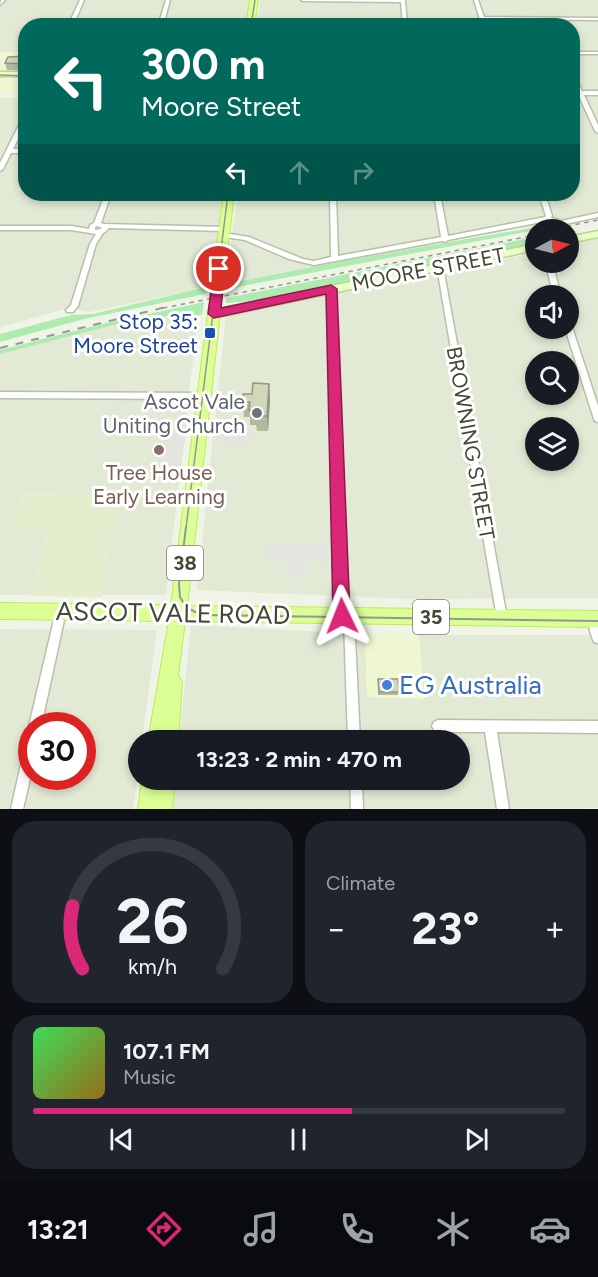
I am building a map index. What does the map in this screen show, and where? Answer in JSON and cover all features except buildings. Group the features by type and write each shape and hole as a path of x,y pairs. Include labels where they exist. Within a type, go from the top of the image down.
{"main road":[{"path":"251,18 254,0"},
{"name":"38","path":"170,730 174,647 228,201"},
{"name":"ASCOT VALE ROAD","path":"0,611 596,619"},
{"name":"38","path":"158,730 174,647"},
{"path":"148,809 151,790"},
{"path":"162,809 164,790"}],"street":[{"path":"0,4 3,0"},
{"path":"74,18 82,0"},
{"path":"162,18 168,0"},
{"path":"303,0 403,0 406,18"},
{"path":"476,0 482,18"},
{"path":"580,19 598,19"},
{"path":"580,53 598,53"},
{"path":"0,75 18,75"},
{"path":"598,93 580,93 598,130"},
{"path":"0,169 18,133"},
{"path":"9,151 18,151"},
{"path":"70,310 74,306 106,201"},
{"path":"333,201 335,260"},
{"path":"438,201 445,240"},
{"path":"544,201 548,219"},
{"path":"579,219 598,215"},
{"path":"0,228 126,228 224,232 244,237 306,262 335,260 525,224"},
{"path":"579,238 598,234"},
{"name":"MOORE STREET","path":"214,309 331,289 525,249"},
{"name":"BROWNING STREET","path":"440,267 502,618"},
{"path":"331,289 353,730"},
{"path":"572,339 598,419"},
{"path":"0,395 204,396"},
{"path":"38,712 61,611"},
{"path":"596,619 598,638"},
{"path":"438,726 598,727"},
{"path":"490,726 503,809"},
{"path":"16,809 21,790"},
{"path":"356,790 357,809"}],"shaded area":[{"path":"0,0 250,0 247,18 18,18 18,52 0,52"},
{"path":"260,0 598,0 598,212 562,219 525,219 525,226 225,285 237,201 580,201 580,18 258,18"},
{"path":"0,52 18,52 18,92 0,92"},
{"path":"0,98 18,98 18,201 223,201 212,286 89,312 69,308 0,327"},
{"path":"598,238 598,598 408,599 197,590 226,314 525,255 525,273 579,273 579,243"},
{"path":"198,315 166,595 0,595 0,354 146,317"},
{"path":"222,426 253,426 252,444 220,444 221,438 213,437 214,434 221,434"},
{"path":"165,432 186,433 181,466 152,466 154,456 161,456"},
{"path":"21,492 57,492 56,496 119,496 101,597 30,596 48,527 11,527"},
{"path":"268,543 328,543 328,567 323,566 323,558 307,558 306,577 287,577 287,559 268,559"},
{"path":"191,625 365,634 367,697 424,698 419,635 598,635 598,808 173,809 175,790 470,790 470,730 180,730"},
{"path":"0,629 157,630 143,730 128,730 128,790 136,790 133,809 0,809"},
{"name":"EG Australia","path":"365,634 419,635 424,699 367,697"}],"green space":[{"path":"525,230 525,232 227,289 227,284"},
{"path":"525,239 525,246 251,301 226,303 226,298"},
{"path":"206,287 205,294 84,319 0,342 0,334 71,315 93,314"},
{"path":"204,302 202,315 146,317 0,354 0,350 102,324"}],"tram line":[{"path":"252,18 255,0"},
{"path":"0,75 18,76"},
{"path":"186,528 227,201"},
{"path":"186,527 179,584 180,597 186,607 201,615 598,621"}],"railway":[{"path":"579,224 598,220"},
{"path":"163,308 525,237"},
{"path":"0,348 170,306"}],"place":[{"name":"Stop 35: Moore Street","path":"210,333"},
{"name":"Ascot Vale Uniting Church","path":"257,413"},
{"name":"Tree House Early Learning","path":"159,450"},
{"name":"EG Australia","path":"387,685"}],"route":[{"path":"219,269 214,314 331,289 342,616"}]}
